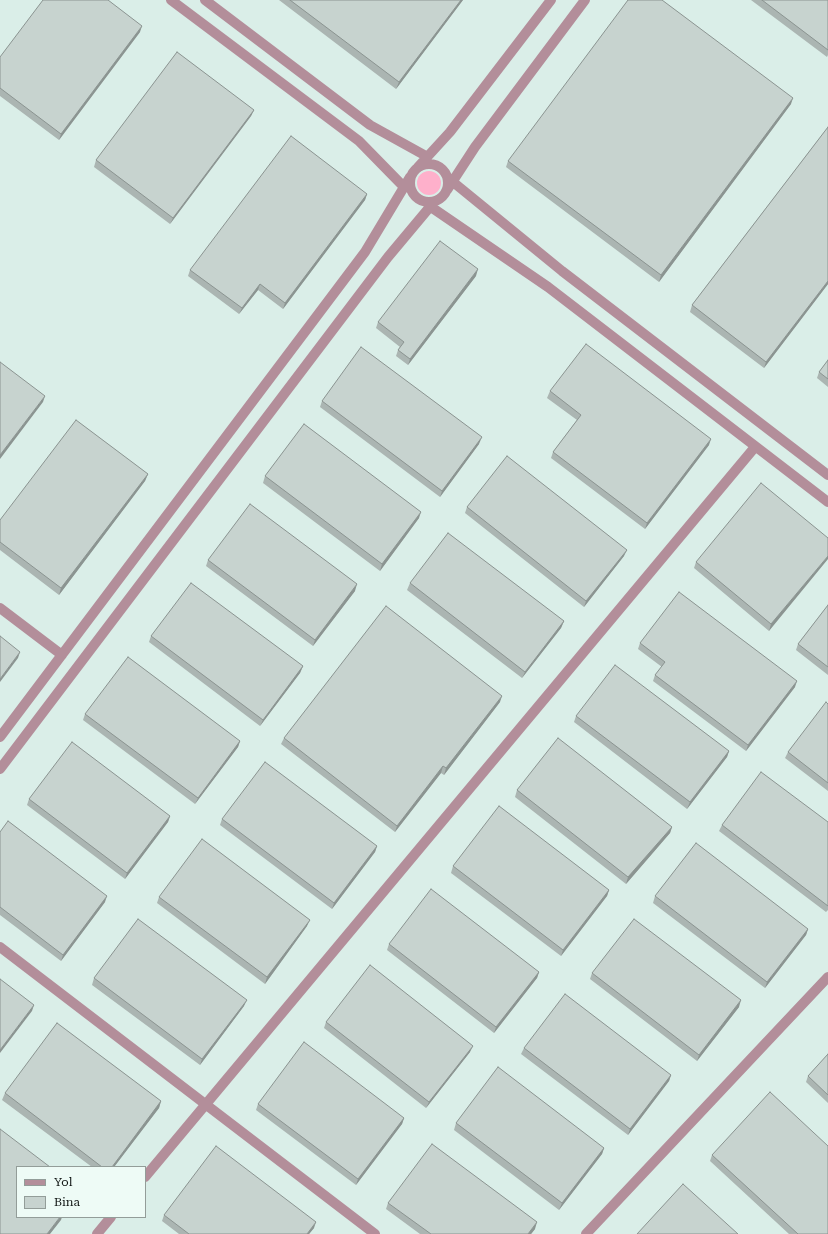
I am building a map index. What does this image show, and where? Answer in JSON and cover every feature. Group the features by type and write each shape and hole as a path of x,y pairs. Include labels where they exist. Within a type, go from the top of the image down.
{"street":[{"path":"171,0 359,141 404,187"},
{"path":"205,0 370,126 426,156"},
{"path":"0,737 365,252 410,177 426,156 450,132 551,0"},
{"path":"0,769 388,257 450,186 475,147 585,0"},
{"path":"418,168 429,164 440,168 447,178 450,186 828,475"},
{"path":"410,177 410,189 417,199 433,204 548,287 828,502"},
{"path":"146,1176 755,447"},
{"path":"0,608 62,655"},
{"path":"0,947 374,1234"},
{"path":"586,1234 828,977"},
{"path":"97,1234 110,1218"}],"shaded area":[{"path":"0,0 828,0 828,1234 0,1234"},
{"path":"429,171 437,175 441,183 437,191 429,195 421,191 417,183 421,175"}],"building":[{"path":"43,0 108,0 142,26 61,134 0,88 0,57"},
{"path":"290,0 461,0 399,82"},
{"path":"628,0 662,0 793,98 661,275 508,161"},
{"path":"762,0 828,0 828,50"},
{"path":"177,52 254,110 173,218 96,160"},
{"path":"828,127 828,281 766,362 692,305"},
{"path":"291,136 367,194 285,303 260,284 242,308 190,270"},
{"path":"440,241 478,269 410,359 398,350 404,342 378,322"},
{"path":"586,344 711,439 647,523 553,452 581,415 550,391"},
{"path":"361,347 482,437 442,491 322,401"},
{"path":"828,360 828,379 819,372"},
{"path":"0,362 45,396 0,455"},
{"path":"76,420 148,474 61,588 0,542 0,520"},
{"path":"304,424 421,512 382,564 265,476"},
{"path":"507,456 627,550 586,601 467,507"},
{"path":"761,483 828,538 828,556 771,624 696,562"},
{"path":"250,504 357,584 315,640 208,560"},
{"path":"448,533 564,621 525,672 410,583"},
{"path":"191,583 303,666 263,720 151,636"},
{"path":"679,592 797,681 748,745 655,675 665,662 640,643"},
{"path":"828,605 828,667 798,644"},
{"path":"386,606 502,696 446,768 443,766 397,826 284,738"},
{"path":"0,636 20,652 0,679"},
{"path":"128,657 240,741 198,798 85,714"},
{"path":"615,665 729,751 690,802 576,716"},
{"path":"826,702 828,704 828,783 788,752"},
{"path":"558,738 672,827 628,877 517,790"},
{"path":"72,742 170,816 127,873 29,799"},
{"path":"265,762 377,846 334,903 222,819"},
{"path":"761,772 828,822 828,906 722,825"},
{"path":"499,806 609,890 563,950 453,866"},
{"path":"8,821 107,896 63,955 0,907 0,832"},
{"path":"202,839 310,920 267,977 159,897"},
{"path":"696,843 808,929 767,982 655,896"},
{"path":"431,889 539,972 496,1027 389,944"},
{"path":"138,919 247,1000 202,1059 94,978"},
{"path":"634,919 741,1000 699,1055 592,973"},
{"path":"370,965 473,1046 429,1102 326,1022"},
{"path":"0,979 34,1005 0,1050"},
{"path":"565,994 671,1075 630,1129 524,1048"},
{"path":"57,1023 161,1101 113,1166 101,1166 5,1093"},
{"path":"304,1042 404,1118 358,1179 258,1104"},
{"path":"828,1054 828,1095 808,1076"},
{"path":"498,1067 604,1148 562,1203 456,1123"},
{"path":"770,1092 828,1146 828,1234 798,1234 712,1155"},
{"path":"0,1129 49,1166 16,1166 16,1218 59,1218 47,1234 0,1234"},
{"path":"432,1144 537,1222 528,1234 431,1234 388,1203"},
{"path":"216,1146 316,1222 307,1234 189,1234 164,1215"},
{"path":"683,1184 738,1234 637,1234"}]}
